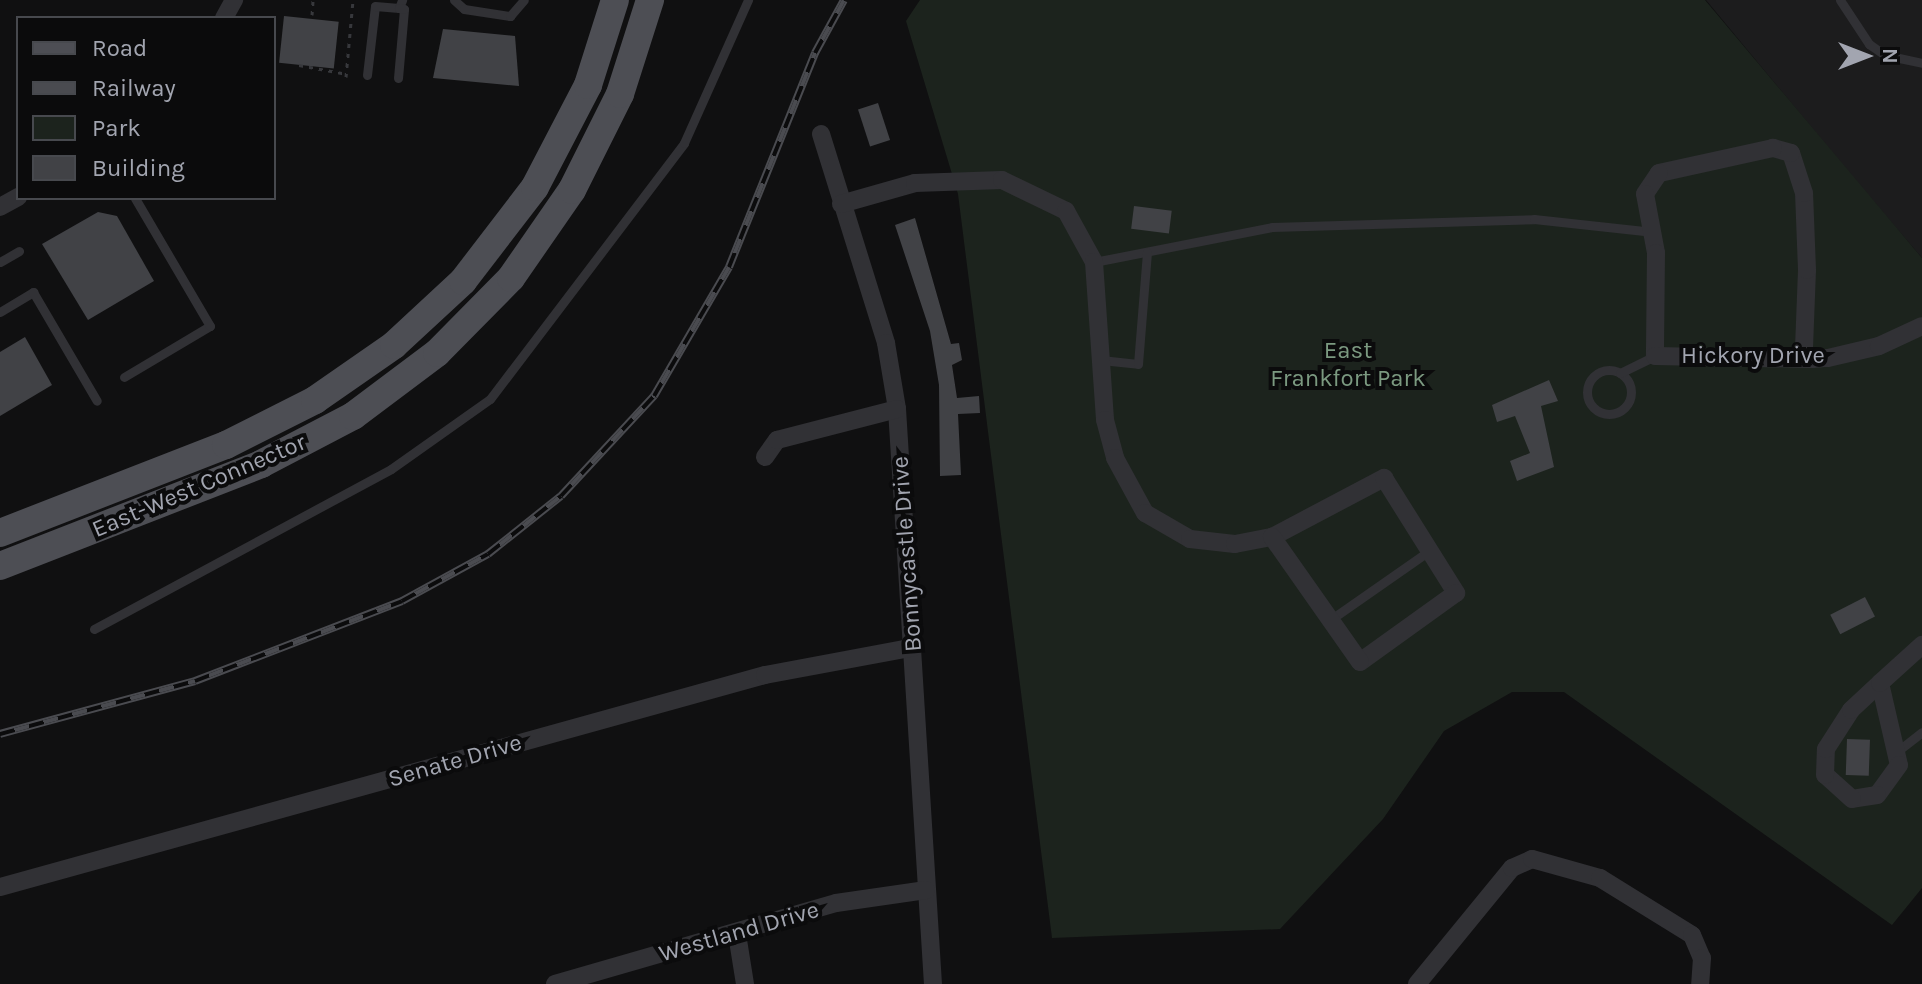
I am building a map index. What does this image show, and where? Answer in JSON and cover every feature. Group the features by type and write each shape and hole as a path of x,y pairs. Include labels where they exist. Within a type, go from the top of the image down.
{"main road":[{"name":"East-West Connector","path":"0,533 271,424 356,374 418,324 494,246 546,169 588,85 615,0"},
{"name":"East-West Connector","path":"0,566 273,459 353,416 437,353 511,278 572,190 620,94 650,0"}],"street":[{"name":"Bonnycastle Drive","path":"821,134 886,343 897,409 933,984"},
{"path":"1653,232 1645,194 1659,173 1773,148 1791,153 1802,183 1807,241 1804,348 1801,356 1788,358"},
{"path":"841,204 915,183 1002,180 1066,211 1094,262 1105,420 1115,458 1145,513 1190,539 1213,545 1272,537 1384,478 1456,593 1360,662 1272,537"},
{"name":"Hickory Drive","path":"1653,232 1655,356 1788,358 1853,354 1922,326"},
{"path":"765,457 777,440 897,409"},
{"path":"1880,683 1899,750 1894,779 1866,799 1841,795 1825,775 1832,736 1880,683 1922,645"},
{"name":"Senate Drive","path":"0,887 765,675 914,647"},
{"path":"1417,984 1512,868 1532,859 1564,864 1636,897 1692,935 1702,958 1700,984"},
{"name":"Westland Drive","path":"555,984 867,896 926,890"},
{"path":"737,934 745,984"}],"lane":[{"path":"454,0 464,9 510,16 524,0"},
{"path":"94,629 391,469 490,399 684,143 748,0"},
{"path":"1840,0 1869,44 1885,55 1922,63"},
{"path":"367,75 375,6 401,4 404,9 398,78"},
{"path":"124,377 210,326 136,200"},
{"path":"1094,262 1272,227 1534,219 1653,232"},
{"path":"0,262 19,251"},
{"path":"1101,360 1138,364 1147,252"},
{"path":"0,312 33,292 97,401"},
{"path":"1620,373 1630,384 1630,399 1613,413 1599,410 1588,394 1591,381 1601,372 1620,373 1655,356"},
{"path":"1330,620 1430,551"},
{"path":"1899,750 1922,732"}],"path":[{"path":"312,15 313,0"},
{"path":"299,65 347,75 352,0"}],"shaded area":[{"path":"1706,0 1922,0 1922,258 1855,180"}],"green space":[{"name":"East Frankfort Park","path":"920,0 1705,0 1922,258 1922,888 1892,925 1564,692 1512,692 1444,731 1383,819 1280,929 1052,938 958,194 906,21"}],"building":[{"path":"284,16 339,22 334,68 279,63"},
{"path":"443,29 515,36 519,86 433,78"},
{"path":"878,103 890,140 870,147 858,109"},
{"path":"1134,206 1172,211 1169,233 1131,229"},
{"path":"98,212 117,216 154,281 88,320 42,244"},
{"path":"915,218 951,344 959,343 962,360 952,365 957,398 979,396 980,413 958,414 961,475 940,476 939,385 930,331 895,225"},
{"path":"25,337 52,385 0,416 0,352"},
{"path":"1549,380 1558,401 1541,406 1554,467 1517,481 1510,461 1530,453 1515,416 1497,422 1492,405"},
{"path":"1865,597 1875,617 1840,634 1830,615"},
{"path":"1847,739 1870,740 1869,776 1846,775"}],"railway":[{"path":"0,734 195,681 402,601 488,554 561,496 654,396 729,267 815,53 844,0"}]}
